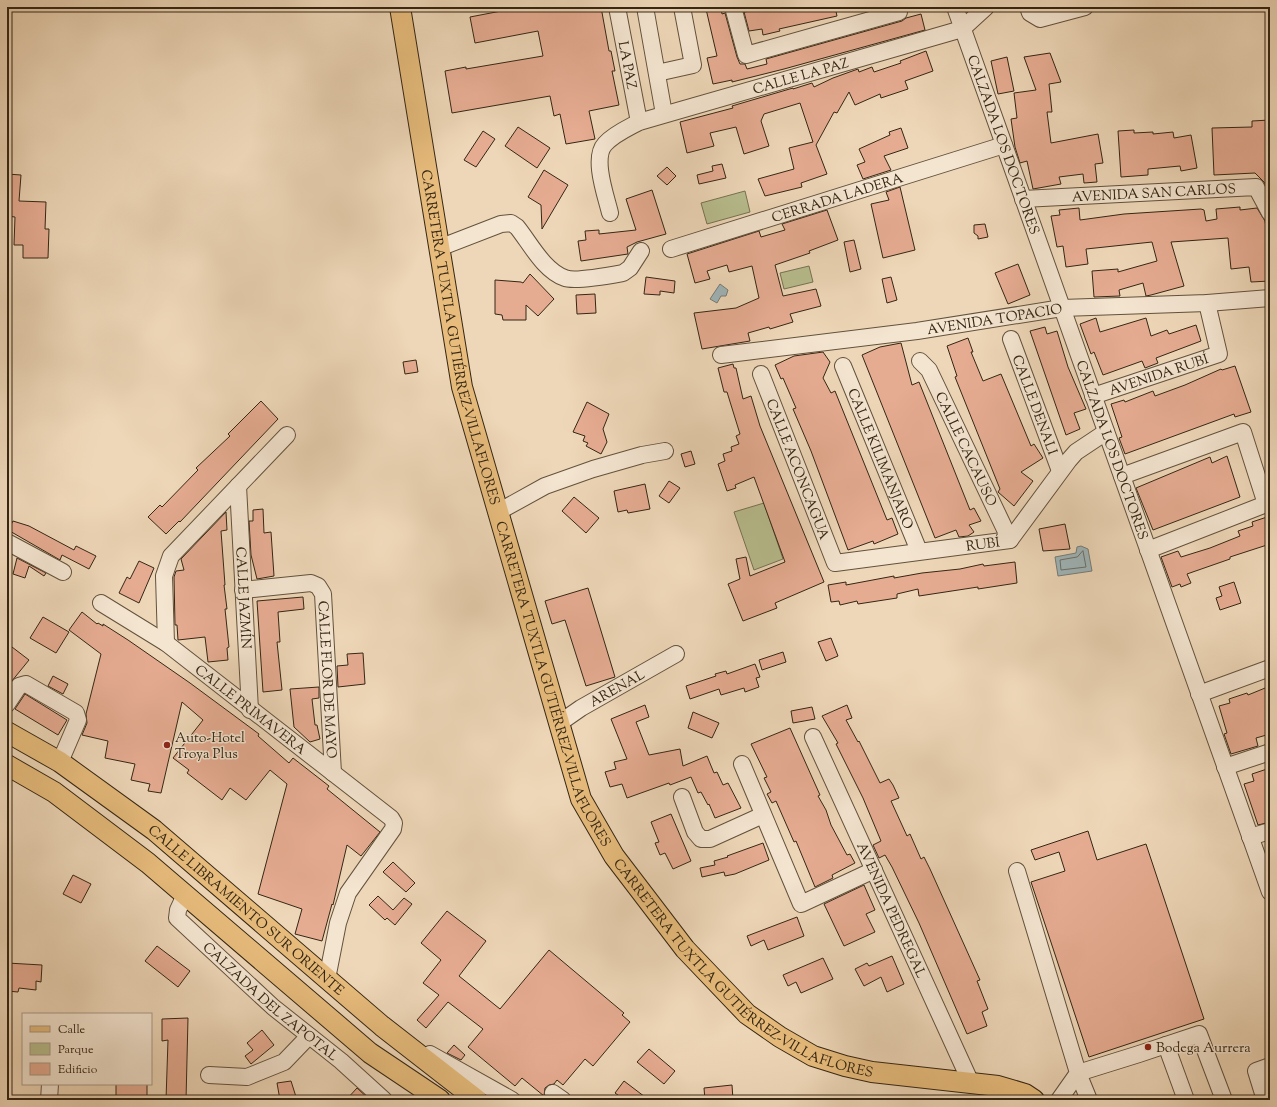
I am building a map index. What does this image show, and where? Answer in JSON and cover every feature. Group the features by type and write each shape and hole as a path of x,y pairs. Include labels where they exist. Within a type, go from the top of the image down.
{"main road":[{"name":"CARRETERA TUXTLA GUTIÉRREZ-VILLAFLORES","path":"400,7 462,387 558,724 581,799 614,856 685,949 747,1014 780,1037 813,1056 845,1066 872,1072 998,1086 1025,1094 1034,1100"},
{"name":"CALLE LIBRAMIENTO SUR ORIENTE","path":"7,732 60,762 154,830 382,1026 477,1100"},
{"name":"CALLE LIBRAMIENTO SUR ORIENTE","path":"7,764 54,792 148,863 370,1053 440,1100"}],"street":[{"name":"LA PAZ","path":"617,7 639,122"},
{"path":"645,7 664,114"},
{"path":"657,73 693,65 682,7"},
{"path":"733,7 746,55 899,12 898,7"},
{"name":"CALZADA LOS DOCTORES","path":"954,7 1270,892"},
{"path":"962,29 986,7"},
{"path":"1028,7 1030,14 1040,19 1085,7"},
{"name":"CALLE LA PAZ","path":"610,213 601,180 599,158 604,145 617,134 639,122 962,29"},
{"name":"CERRADA LADERA","path":"671,249 1004,145"},
{"name":"AVENIDA SAN CARLOS","path":"1023,199 1256,187 1270,213"},
{"path":"440,248 501,224 511,223 517,227 546,264 557,274 566,279 624,273 630,268 641,251"},
{"name":"AVENIDA TOPACIO","path":"721,355 917,331 1062,308 1207,303 1270,298"},
{"name":"AVENIDA RUBÍ","path":"1093,396 1220,354 1207,303"},
{"name":"CALLE DENALI","path":"1011,339 1060,471"},
{"name":"CALLE CACAUSO","path":"920,361 929,370 1010,540"},
{"name":"CALLE KILIMANJARO","path":"843,366 919,551"},
{"name":"CALLE ACONCAGUA","path":"761,374 835,563"},
{"name":"RUBÍ","path":"835,563 1010,540 1060,471 1076,452 1106,432"},
{"path":"1122,476 1243,432 1266,504 1148,550"},
{"path":"166,643 164,576 171,556 287,434"},
{"path":"498,512 544,486 642,454 665,451"},
{"name":"CALLE JAZMÍN","path":"238,486 250,710"},
{"path":"7,542 63,572"},
{"name":"CALLE FLOR DE MAYO","path":"243,590 311,583 318,586 322,594 333,773"},
{"name":"CALLE PRIMAVERA","path":"101,603 166,643 250,710 391,818 394,823 393,829 348,893 338,923 327,979"},
{"name":"ARENAL","path":"558,724 581,708 676,654"},
{"path":"1199,694 1270,668"},
{"path":"7,704 20,686 26,684 76,714 78,720 60,762"},
{"name":"AVENIDA PEDREGAL","path":"813,737 971,1083"},
{"path":"1225,767 1270,752"},
{"path":"742,764 801,904 874,870"},
{"path":"682,797 695,832 701,839 710,839 763,815"},
{"path":"1250,837 1270,831"},
{"path":"1017,871 1078,1073 1089,1100"},
{"name":"CALZADA DEL ZAPOTAL","path":"185,895 178,910 177,918 273,1007 341,1061 384,1100"},
{"path":"205,944 219,925"},
{"path":"382,1026 484,1086 512,1100"},
{"path":"1059,1100 1078,1073 1199,1034 1224,1100"},
{"path":"209,1075 247,1077 284,1062 309,1036"},
{"path":"1166,1044 1186,1100"},
{"path":"370,1053 424,1100"},
{"path":"1265,1100 1256,1071 1270,1066"},
{"path":"49,1100 50,1085"}],"green space":[{"path":"745,191 750,212 707,224 701,203"},
{"path":"809,266 813,282 784,289 780,273"},
{"path":"764,503 783,559 754,570 734,512"}],"water":[{"path":"720,284 728,290 726,296 721,296 717,303 710,299"},
{"path":"1081,546 1088,549 1092,571 1058,576 1055,557 1076,553 1077,547"}],"building":[{"path":"522,7 601,7 609,51 611,51 615,71 612,71 619,105 589,111 595,139 566,144 560,114 554,116 550,96 452,113 445,71 466,67 466,69 543,56 538,31 475,43 470,17"},
{"path":"721,7 722,14 725,13 737,57 740,64 745,64 747,69 767,64 766,59 902,21 906,18 921,14 925,30 784,69 732,82 732,80 713,84 707,58 717,56 706,9"},
{"path":"755,7 835,7 837,16 779,29 780,31 763,35 762,29 749,31 744,12 756,10"},
{"path":"926,51 933,71 905,81 908,89 881,98 880,94 855,105 849,92 837,113 834,112 816,145 827,174 801,183 802,187 765,196 758,179 794,169 789,148 813,142 800,103 764,114 761,121 769,146 744,154 736,127 710,133 714,146 687,153 680,122 733,108 732,106 812,83 814,87 858,69 859,72 872,67 874,72 901,63 900,61"},
{"path":"1050,53 1061,82 1049,84 1052,112 1047,112 1051,143 1098,134 1103,163 1095,164 1097,182 1084,183 1083,174 1059,177 1061,184 1033,189 1027,161 1020,163 1015,147 1011,119 1017,118 1014,93 1036,90 1024,57"},
{"path":"1007,57 1014,91 998,94 991,61"},
{"path":"1270,120 1270,193 1264,182 1255,173 1214,175 1212,128 1252,127 1252,121"},
{"path":"518,127 550,148 537,168 505,146"},
{"path":"901,128 908,148 884,156 891,170 863,179 857,165 865,162 859,149 890,135 889,132"},
{"path":"1134,130 1134,133 1153,132 1153,134 1173,132 1174,138 1191,135 1197,168 1181,171 1180,166 1148,169 1148,175 1121,177 1118,131"},
{"path":"483,131 495,139 476,167 464,160"},
{"path":"722,164 726,178 699,184 697,175 713,171 712,166"},
{"path":"667,167 676,176 667,185 657,176"},
{"path":"544,170 568,185 542,229 541,205 528,197"},
{"path":"7,174 21,175 19,201 46,202 45,229 49,229 48,258 23,258 23,245 14,245 15,217 7,216"},
{"path":"900,187 915,250 883,258 871,204 889,200 886,192"},
{"path":"652,190 666,234 637,242 627,247 628,254 581,261 578,241 586,240 585,231 599,230 599,234 636,230 626,199"},
{"path":"1240,207 1240,210 1257,208 1265,221 1270,255 1270,281 1251,282 1249,267 1231,269 1228,238 1171,242 1184,286 1146,296 1143,283 1119,290 1120,296 1094,297 1092,271 1118,269 1118,272 1157,261 1152,242 1086,249 1088,264 1066,267 1063,246 1057,247 1051,216 1060,215 1059,210 1079,208 1080,220 1124,214 1201,209 1204,210 1206,221 1217,219 1216,209"},
{"path":"827,210 838,240 809,251 810,253 775,265 783,296 816,289 821,306 790,314 793,322 770,329 769,327 748,333 750,341 702,349 694,313 736,308 759,298 752,266 729,272 727,265 707,271 710,279 695,283 687,254 759,231 761,237 785,230 782,224"},
{"path":"985,224 988,237 978,239 978,236 974,233 974,225"},
{"path":"854,240 861,269 850,272 844,242"},
{"path":"1018,264 1030,295 1008,304 995,273"},
{"path":"530,274 554,299 538,316 526,305 526,320 503,320 502,315 495,314 495,280 523,283"},
{"path":"646,277 675,281 674,293 660,291 660,295 644,294"},
{"path":"891,277 897,300 887,303 882,279"},
{"path":"595,294 596,313 577,314 576,295"},
{"path":"1096,318 1100,332 1146,318 1151,336 1167,330 1169,334 1196,325 1201,341 1156,358 1158,363 1145,368 1142,361 1103,375 1094,352 1091,354 1080,324"},
{"path":"1045,327 1047,334 1057,331 1068,367 1086,409 1074,413 1080,429 1066,435 1030,331"},
{"path":"968,338 973,352 971,352 983,381 1001,374 1031,446 1034,444 1043,458 1021,472 1033,481 1014,506 998,492 1000,489 955,377 957,376 947,346"},
{"path":"901,343 912,385 919,382 970,510 974,508 981,521 969,525 974,532 968,536 959,537 956,530 935,538 862,355 880,347"},
{"path":"823,352 830,362 823,378 831,393 835,391 887,520 892,518 898,534 874,544 873,541 848,550 811,451 793,409 796,408 783,378 781,379 775,365 794,356"},
{"path":"416,360 418,372 405,374 403,362"},
{"path":"733,364 734,368 736,368 743,399 751,396 760,426 824,582 775,603 777,608 743,621 728,584 740,579 736,559 746,557 750,576 785,562 754,477 735,485 736,488 727,491 718,464 725,461 723,454 732,451 731,447 739,444 736,436 740,434 727,392 724,392 718,368"},
{"path":"1235,366 1251,412 1235,417 1234,414 1125,454 1119,438 1122,437 1111,404 1124,400 1125,402 1153,391 1155,396 1221,369"},
{"path":"261,401 278,419 180,522 179,521 166,534 148,517 160,505 162,507 198,470 196,468 230,436 228,434"},
{"path":"587,402 609,414 603,429 607,442 601,454 586,446 588,443 583,441 585,436 573,432"},
{"path":"691,451 695,464 685,467 681,454"},
{"path":"1227,456 1240,497 1153,530 1136,488 1210,457 1212,463"},
{"path":"669,481 680,488 669,503 659,496"},
{"path":"645,484 650,509 628,513 627,510 618,512 614,491"},
{"path":"574,497 599,518 586,533 562,511"},
{"path":"263,509 264,533 271,532 274,576 257,579 251,555 249,521 253,521 253,510"},
{"path":"226,512 227,530 221,531 227,609 225,609 229,647 227,648 228,660 208,662 205,637 178,640 177,625 175,625 174,577 176,571 184,570 181,559"},
{"path":"1270,516 1270,544 1230,557 1230,559 1187,574 1191,583 1181,587 1180,584 1172,587 1161,557 1178,551 1181,557 1210,548 1240,536 1238,531 1253,526 1252,522"},
{"path":"13,521 29,526 74,550 76,546 96,556 89,569 62,555 60,560 8,530"},
{"path":"1065,524 1070,549 1043,551 1039,529"},
{"path":"17,558 46,573 44,576 29,566 25,578 13,574"},
{"path":"139,561 154,568 139,603 119,593 127,577 130,579"},
{"path":"1015,562 1017,583 919,596 918,589 897,594 897,598 858,604 857,601 840,605 839,601 831,602 828,585 846,582 846,585 894,576 894,578 960,569 983,564 984,566"},
{"path":"1234,582 1241,603 1220,610 1216,598 1222,596 1219,587"},
{"path":"588,588 615,677 586,686 565,620 552,624 545,601"},
{"path":"303,597 304,609 278,612 280,642 277,642 282,690 263,692 257,601"},
{"path":"82,612 97,624 98,623 103,626 103,624 128,640 190,683 259,734 258,736 289,763 293,758 329,786 327,789 380,832 361,856 347,845 333,905 332,904 322,941 295,934 302,909 258,894 287,784 270,770 246,800 230,788 222,800 187,773 189,770 173,758 203,720 182,702 161,793 148,791 150,784 131,780 135,764 105,758 108,741 82,735 87,723 86,714 101,654 69,630"},
{"path":"43,617 69,632 56,653 30,638"},
{"path":"831,638 838,656 826,661 818,642"},
{"path":"12,647 29,660 7,687 7,653"},
{"path":"783,652 786,662 762,670 759,660"},
{"path":"363,653 365,684 338,687 337,666 348,665 347,654"},
{"path":"755,664 760,677 756,678 759,687 745,692 744,688 721,695 719,689 690,699 686,686 716,676 715,674 726,671 727,674"},
{"path":"53,676 68,684 63,694 48,686"},
{"path":"1270,686 1270,734 1256,738 1258,746 1231,754 1224,734 1227,733 1219,706 1230,703 1229,699 1247,693 1248,695"},
{"path":"319,687 319,698 312,699 315,725 317,725 320,739 310,742 294,727 290,689"},
{"path":"25,694 67,720 58,735 15,709"},
{"path":"645,705 649,717 636,722 649,755 680,749 683,766 707,756 714,773 717,772 723,785 728,783 741,808 715,818 709,804 708,805 701,792 698,793 691,777 627,798 622,784 610,787 605,772 616,769 614,762 627,759 611,719"},
{"path":"847,705 852,718 846,720 858,742 859,741 880,783 889,779 893,785 899,798 891,801 907,836 910,834 921,859 924,857 930,869 980,980 977,981 988,1009 982,1012 987,1026 967,1034 919,923 892,867 885,855 879,858 873,845 881,841 863,798 836,744 838,743 822,716"},
{"path":"812,707 815,719 793,723 791,711"},
{"path":"693,712 719,723 712,738 688,728"},
{"path":"790,728 820,795 818,796 826,810 831,825 847,855 850,854 855,863 832,875 833,878 815,887 796,841 794,842 776,801 772,803 767,794 771,792 764,778 767,777 751,744"},
{"path":"1270,768 1270,822 1258,825 1244,784 1254,781 1252,774"},
{"path":"671,814 691,861 673,869 665,853 660,855 655,843 659,842 651,822"},
{"path":"1088,831 1097,860 1146,844 1204,1019 1089,1057 1031,882 1065,871 1059,852 1035,860 1031,850"},
{"path":"763,843 769,860 735,874 725,876 724,872 702,877 700,868 715,865 714,861"},
{"path":"393,862 415,883 406,892 383,872"},
{"path":"73,875 91,884 81,903 63,894"},
{"path":"864,885 875,910 866,914 875,932 844,946 824,904"},
{"path":"378,896 393,910 404,898 412,904 395,925 387,918 385,920 369,905"},
{"path":"447,911 486,941 459,976 500,1009 549,950 624,1013 622,1015 630,1022 593,1066 585,1059 563,1085 557,1080 554,1084 545,1088 544,1096 522,1078 515,1086 468,1047 483,1029 448,1002 426,1028 417,1020 439,995 423,983 441,960 421,943"},
{"path":"797,917 804,936 768,950 764,940 751,946 747,936"},
{"path":"157,946 190,971 178,987 145,961"},
{"path":"892,956 904,984 887,992 881,977 864,986 855,969 867,963 869,966"},
{"path":"823,958 833,979 801,993 796,982 788,986 783,975"},
{"path":"7,963 42,965 41,982 36,981 36,990 19,988 18,992 7,991"},
{"path":"188,1018 186,1100 166,1100 168,1040 162,1041 162,1019"},
{"path":"262,1030 274,1045 251,1064 245,1056 253,1050 247,1043"},
{"path":"454,1045 465,1055 461,1060 447,1053"},
{"path":"649,1049 675,1071 664,1084 637,1062"},
{"path":"291,1081 297,1100 280,1100 277,1083"},
{"path":"624,1081 649,1100 625,1100 615,1093"},
{"path":"116,1085 147,1085 147,1100 116,1100"},
{"path":"732,1085 733,1100 705,1100 704,1088"},
{"path":"357,1088 370,1100 346,1100"}],"place":[{"name":"Auto-Hotel Troya Plus","path":"167,745"},
{"name":"Bodega Aurrera","path":"1148,1047"}]}
